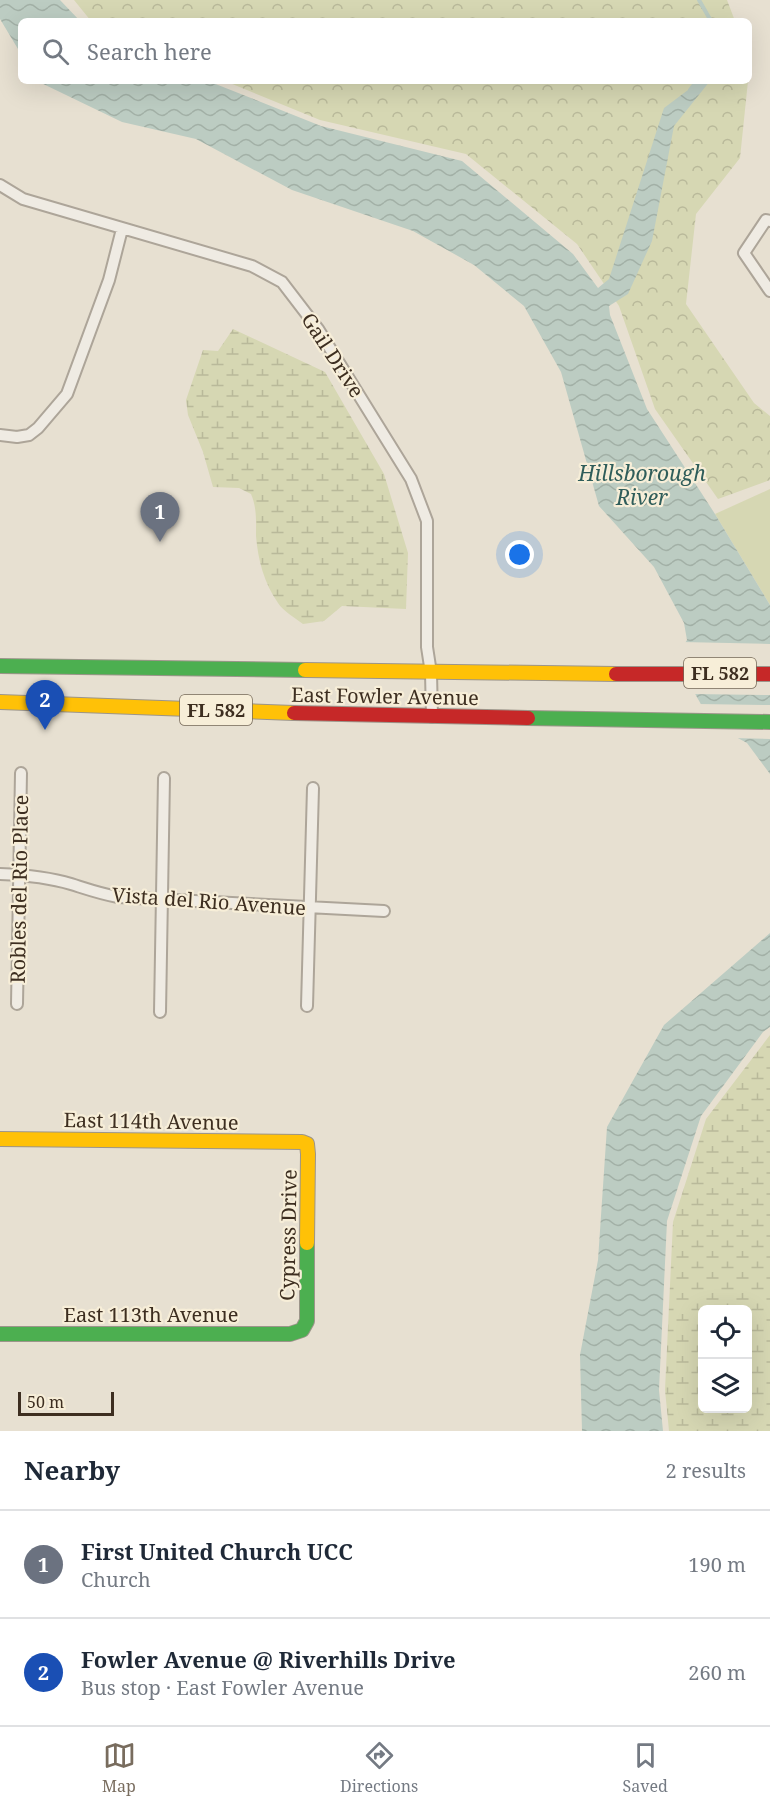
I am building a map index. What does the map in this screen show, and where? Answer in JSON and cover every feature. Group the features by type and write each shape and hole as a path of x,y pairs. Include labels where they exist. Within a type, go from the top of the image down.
{"main road":[{"name":"East Fowler Avenue","path":"0,666 599,675 770,674"},
{"name":"East Fowler Avenue","path":"0,702 432,717 770,722"},
{"name":"East 114th Avenue","path":"0,1139 302,1142"},
{"name":"Cypress Drive","path":"302,1142 306,1144 308,1166 306,1321 302,1330"},
{"name":"East 113th Avenue","path":"0,1334 290,1334 302,1330"}],"street":[{"name":"Gail Drive","path":"0,185 23,199 252,266 282,282 318,329 406,470 427,521 427,647 431,673 432,717"},
{"path":"770,221 766,220 744,253 770,291"},
{"path":"0,435 29,435 38,428 67,394 109,280 122,229"},
{"name":"Robles del Rio Place","path":"18,1004 21,773"},
{"path":"160,1012 164,778"},
{"path":"306,1006 313,788"},
{"name":"Vista del Rio Avenue","path":"0,874 45,878 107,895 384,911"}],"green space":[{"path":"74,0 727,0 734,18 89,18"},
{"path":"232,84 748,84 740,158 696,214 686,304 754,403 770,416 770,480 718,499 655,409 619,306 577,244 466,154 320,120"},
{"path":"233,329 325,372 384,474 408,553 406,609 342,606 324,621 303,624 283,609 273,595 265,579 258,554 255,509 251,494 239,488 213,487 203,452 188,415 186,400 203,350 218,351"},
{"path":"770,489 770,605 715,514"},
{"path":"770,1035 770,1431 669,1431 665,1390 673,1222 706,1119"}],"water":[{"path":"0,0 60,0 77,18 18,18 18,49 0,19"},
{"name":"Hillsborough River","path":"43,84 216,84 321,126 462,161 573,254 598,288 609,279 664,108 696,84 708,84 674,126 652,241 628,294 609,306 610,315 647,409 770,605 770,774 747,743 712,724 675,658 687,640 684,623 654,567 599,506 561,372 524,306 474,265 413,231 292,190 196,139 122,122"},
{"path":"770,933 770,1027 763,1032 701,1116 667,1221 659,1390 663,1431 582,1431 580,1355 598,1260 607,1127 664,1025"}],"pier":[{"path":"682,642 770,644 770,695 691,694 672,658"},
{"path":"697,704 770,705 770,739 731,738 710,727"}],"waterway":[{"path":"699,0 709,18"},
{"path":"690,90 695,84"}],"traffic: fast":[{"path":"0,666 305,670"},
{"path":"528,718 770,722"},
{"path":"0,1334 290,1334 302,1330 307,1321 307,1243"}],"traffic: slow":[{"path":"305,670 616,674"},
{"path":"0,702 294,713"},
{"path":"0,1139 302,1142 307,1144 308,1154 307,1243"}],"traffic: jam":[{"path":"616,674 770,674"},
{"path":"294,713 528,718"}],"place":[{"name":"First United Church UCC","path":"160,542"},
{"name":"Fowler Avenue @ Riverhills Drive","path":"45,730"}]}
